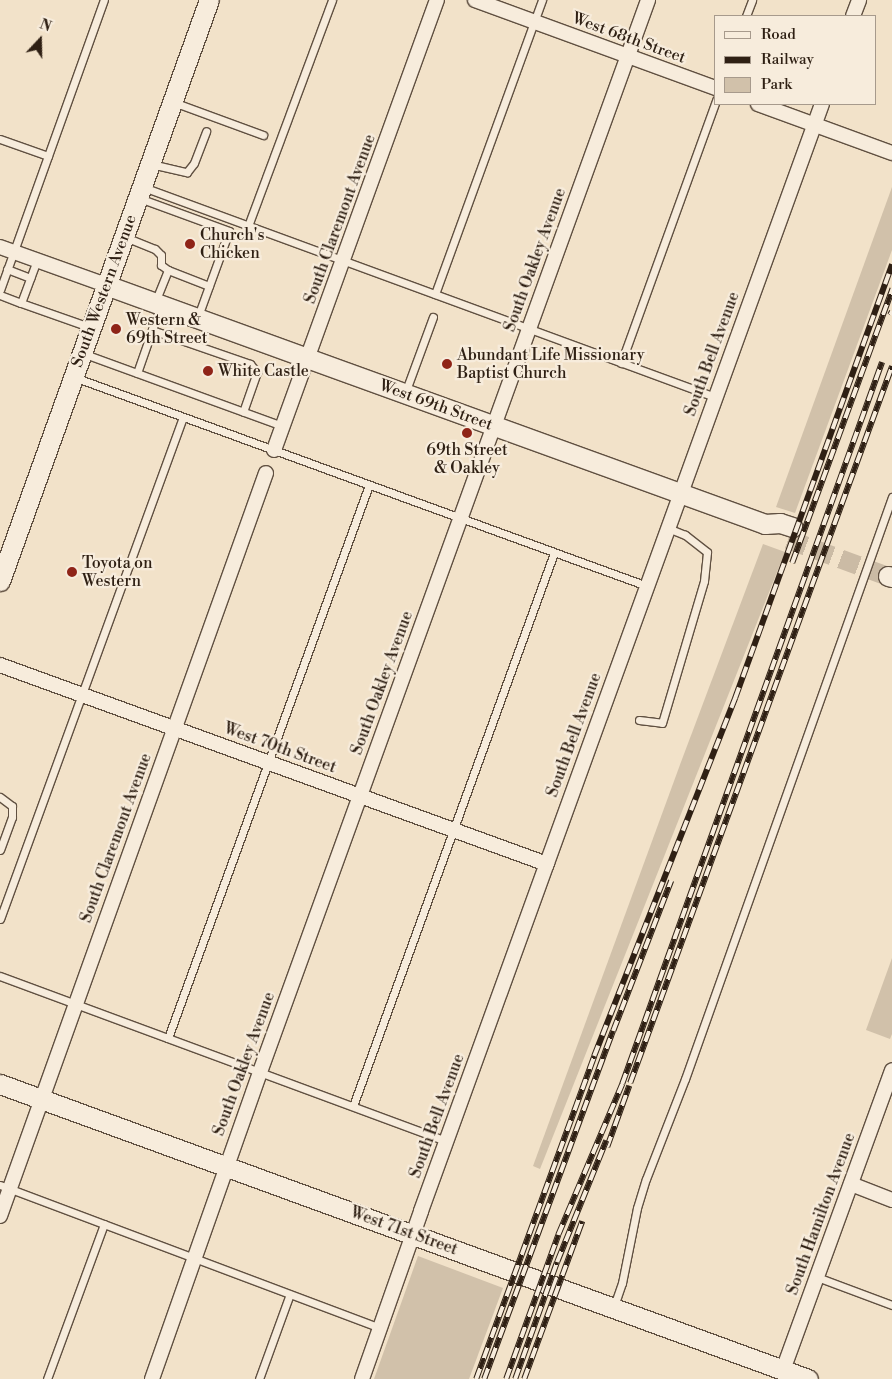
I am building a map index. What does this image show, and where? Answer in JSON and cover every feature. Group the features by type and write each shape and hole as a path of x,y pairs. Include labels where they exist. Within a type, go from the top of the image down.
{"main road":[{"name":"South Western Avenue","path":"0,581 210,0"},
{"name":"West 69th Street","path":"106,285 765,524 776,535 790,533"},
{"name":"West 71st Street","path":"0,1084 808,1379"}],"street":[{"name":"South Claremont Avenue","path":"274,450 437,0"},
{"name":"West 68th Street","path":"475,0 714,87"},
{"name":"South Oakley Avenue","path":"152,1379 260,1072 648,0"},
{"path":"853,15 859,0"},
{"path":"761,105 892,153"},
{"name":"South Bell Avenue","path":"362,1379 680,493 822,105"},
{"path":"0,246 106,285"},
{"name":"South Claremont Avenue","path":"0,1216 5,1187 42,1098 266,473"},
{"name":"West 70th Street","path":"0,665 547,864"},
{"name":"South Hamilton Avenue","path":"783,1370 851,1184 888,1094 892,1070"},
{"path":"851,1184 892,1200"}],"lane":[{"path":"0,290 104,0"},
{"path":"248,226 332,0"},
{"path":"435,294 542,0"},
{"path":"746,15 752,0"},
{"path":"173,102 263,135"},
{"path":"621,363 714,105"},
{"path":"151,164 187,172 194,163 206,131"},
{"path":"0,139 48,156"},
{"path":"140,192 248,226 715,397"},
{"path":"140,192 229,231 197,318"},
{"path":"124,237 155,249 161,255 161,265 168,270 209,286"},
{"path":"21,303 37,260"},
{"path":"7,270 30,278"},
{"path":"137,373 152,330 168,270"},
{"path":"0,295 91,328"},
{"path":"405,394 433,317"},
{"path":"152,330 250,364 257,372 243,412"},
{"path":"82,353 283,426"},
{"path":"73,376 647,586"},
{"path":"0,919 80,694 183,417"},
{"path":"168,1038 369,485"},
{"path":"614,1308 622,1283 630,1237 646,1179 684,1079 892,496"},
{"path":"639,720 662,723 704,581 706,552 685,535 668,527"},
{"path":"352,1106 554,553"},
{"path":"0,796 12,806 12,817 0,850"},
{"path":"0,976 448,1141"},
{"path":"5,1187 381,1328"},
{"path":"47,1379 104,1224"},
{"path":"817,1277 892,1305"},
{"path":"259,1379 290,1294"}],"green space":[{"path":"892,187 892,250 795,513 776,507"},
{"path":"763,544 785,552 540,1169 533,1166"},
{"path":"892,958 892,1034 890,1039 866,1030"},
{"path":"418,1256 503,1288 469,1379 374,1379"}],"tunnel":[{"path":"788,539 888,576"}],"railway":[{"path":"476,1379 594,1056 735,698 892,265"},
{"path":"792,563 892,289"},
{"path":"890,315 892,311"},
{"path":"506,1379 558,1235 622,1084 882,362"},
{"path":"630,1083 892,366"},
{"path":"484,1379 613,1031 671,881"},
{"path":"607,1147 629,1086"},
{"path":"515,1379 557,1262 606,1141"},
{"path":"524,1379 582,1221"}],"place":[{"name":"Church's Chicken","path":"190,244"},
{"name":"Western & 69th Street","path":"116,329"},
{"name":"Abundant Life Missionary Baptist Church","path":"447,364"},
{"name":"White Castle","path":"208,371"},
{"name":"69th Street & Oakley","path":"467,433"},
{"name":"Toyota on Western","path":"72,572"}]}
